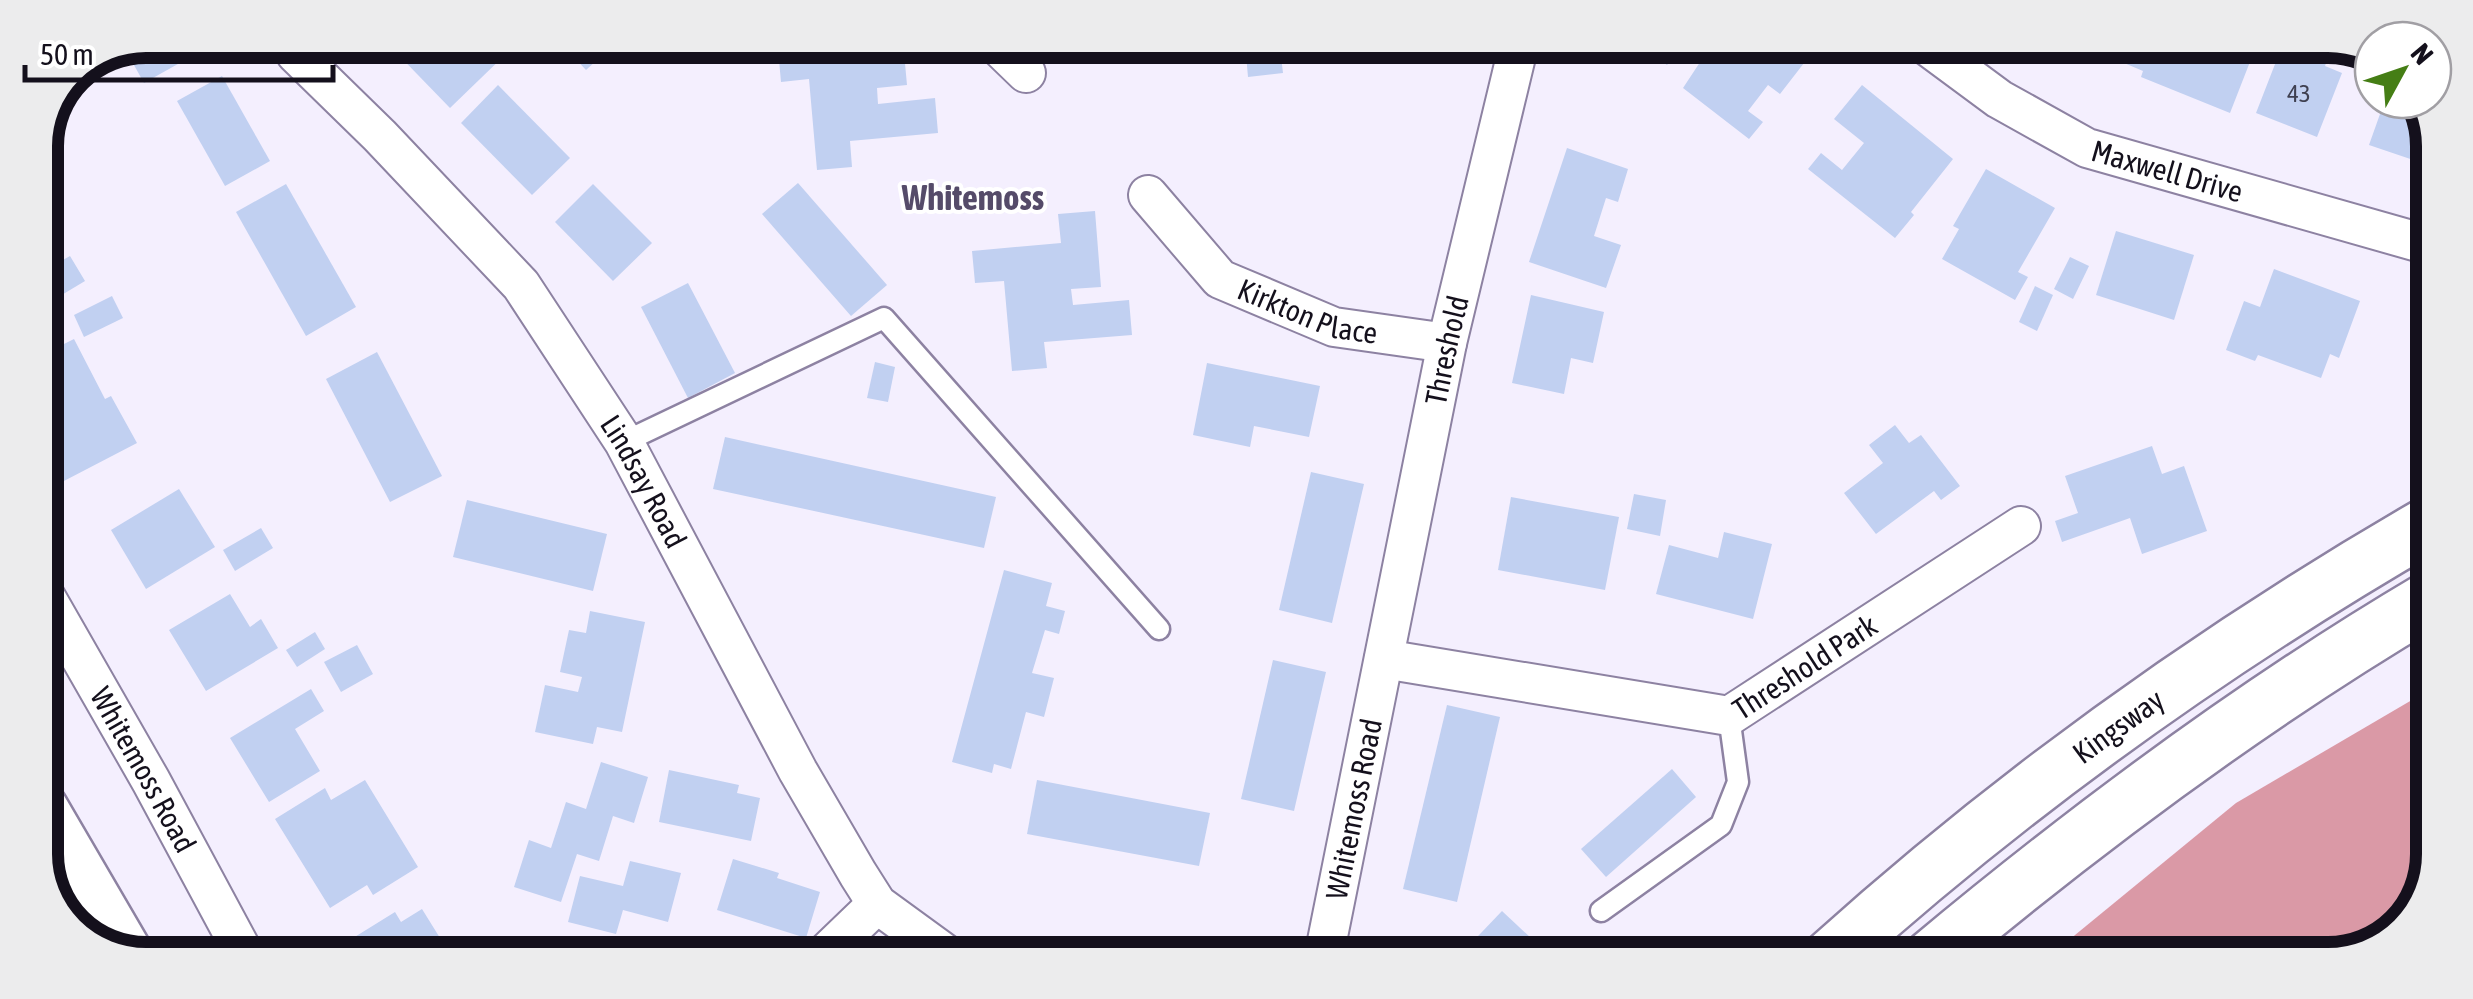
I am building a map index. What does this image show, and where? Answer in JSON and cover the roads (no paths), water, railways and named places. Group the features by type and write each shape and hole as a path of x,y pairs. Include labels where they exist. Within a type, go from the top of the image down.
{"main road":[{"name":"Kingsway","path":"1848,942 1929,872 2135,715 2234,647 2416,533"},
{"path":"1950,942 2196,752 2416,609"},
{"path":"58,840 114,935"}],"street":[{"name":"Lindsay Road","path":"300,58 521,285 624,442 798,771 877,904 929,942"},
{"path":"1010,58 1026,74"},
{"name":"Threshold","path":"1384,660 1447,343 1516,58"},
{"name":"Maxwell Drive","path":"1944,58 1999,99 2087,148 2415,241"},
{"name":"Kirkton Place","path":"1148,195 1220,279 1334,327 1447,343"},
{"name":"Threshold Park","path":"1384,660 1729,716 2021,526"},
{"name":"Whitemoss Road","path":"58,619 238,942"},
{"name":"Whitemoss Road","path":"1327,942 1384,660"},
{"path":"838,942 877,904"}],"lane":[{"path":"624,442 884,318 1158,629"},
{"path":"1602,911 1722,825 1738,782 1729,716"}],"district":[{"name":"Whitemoss","path":"973,197"}]}
